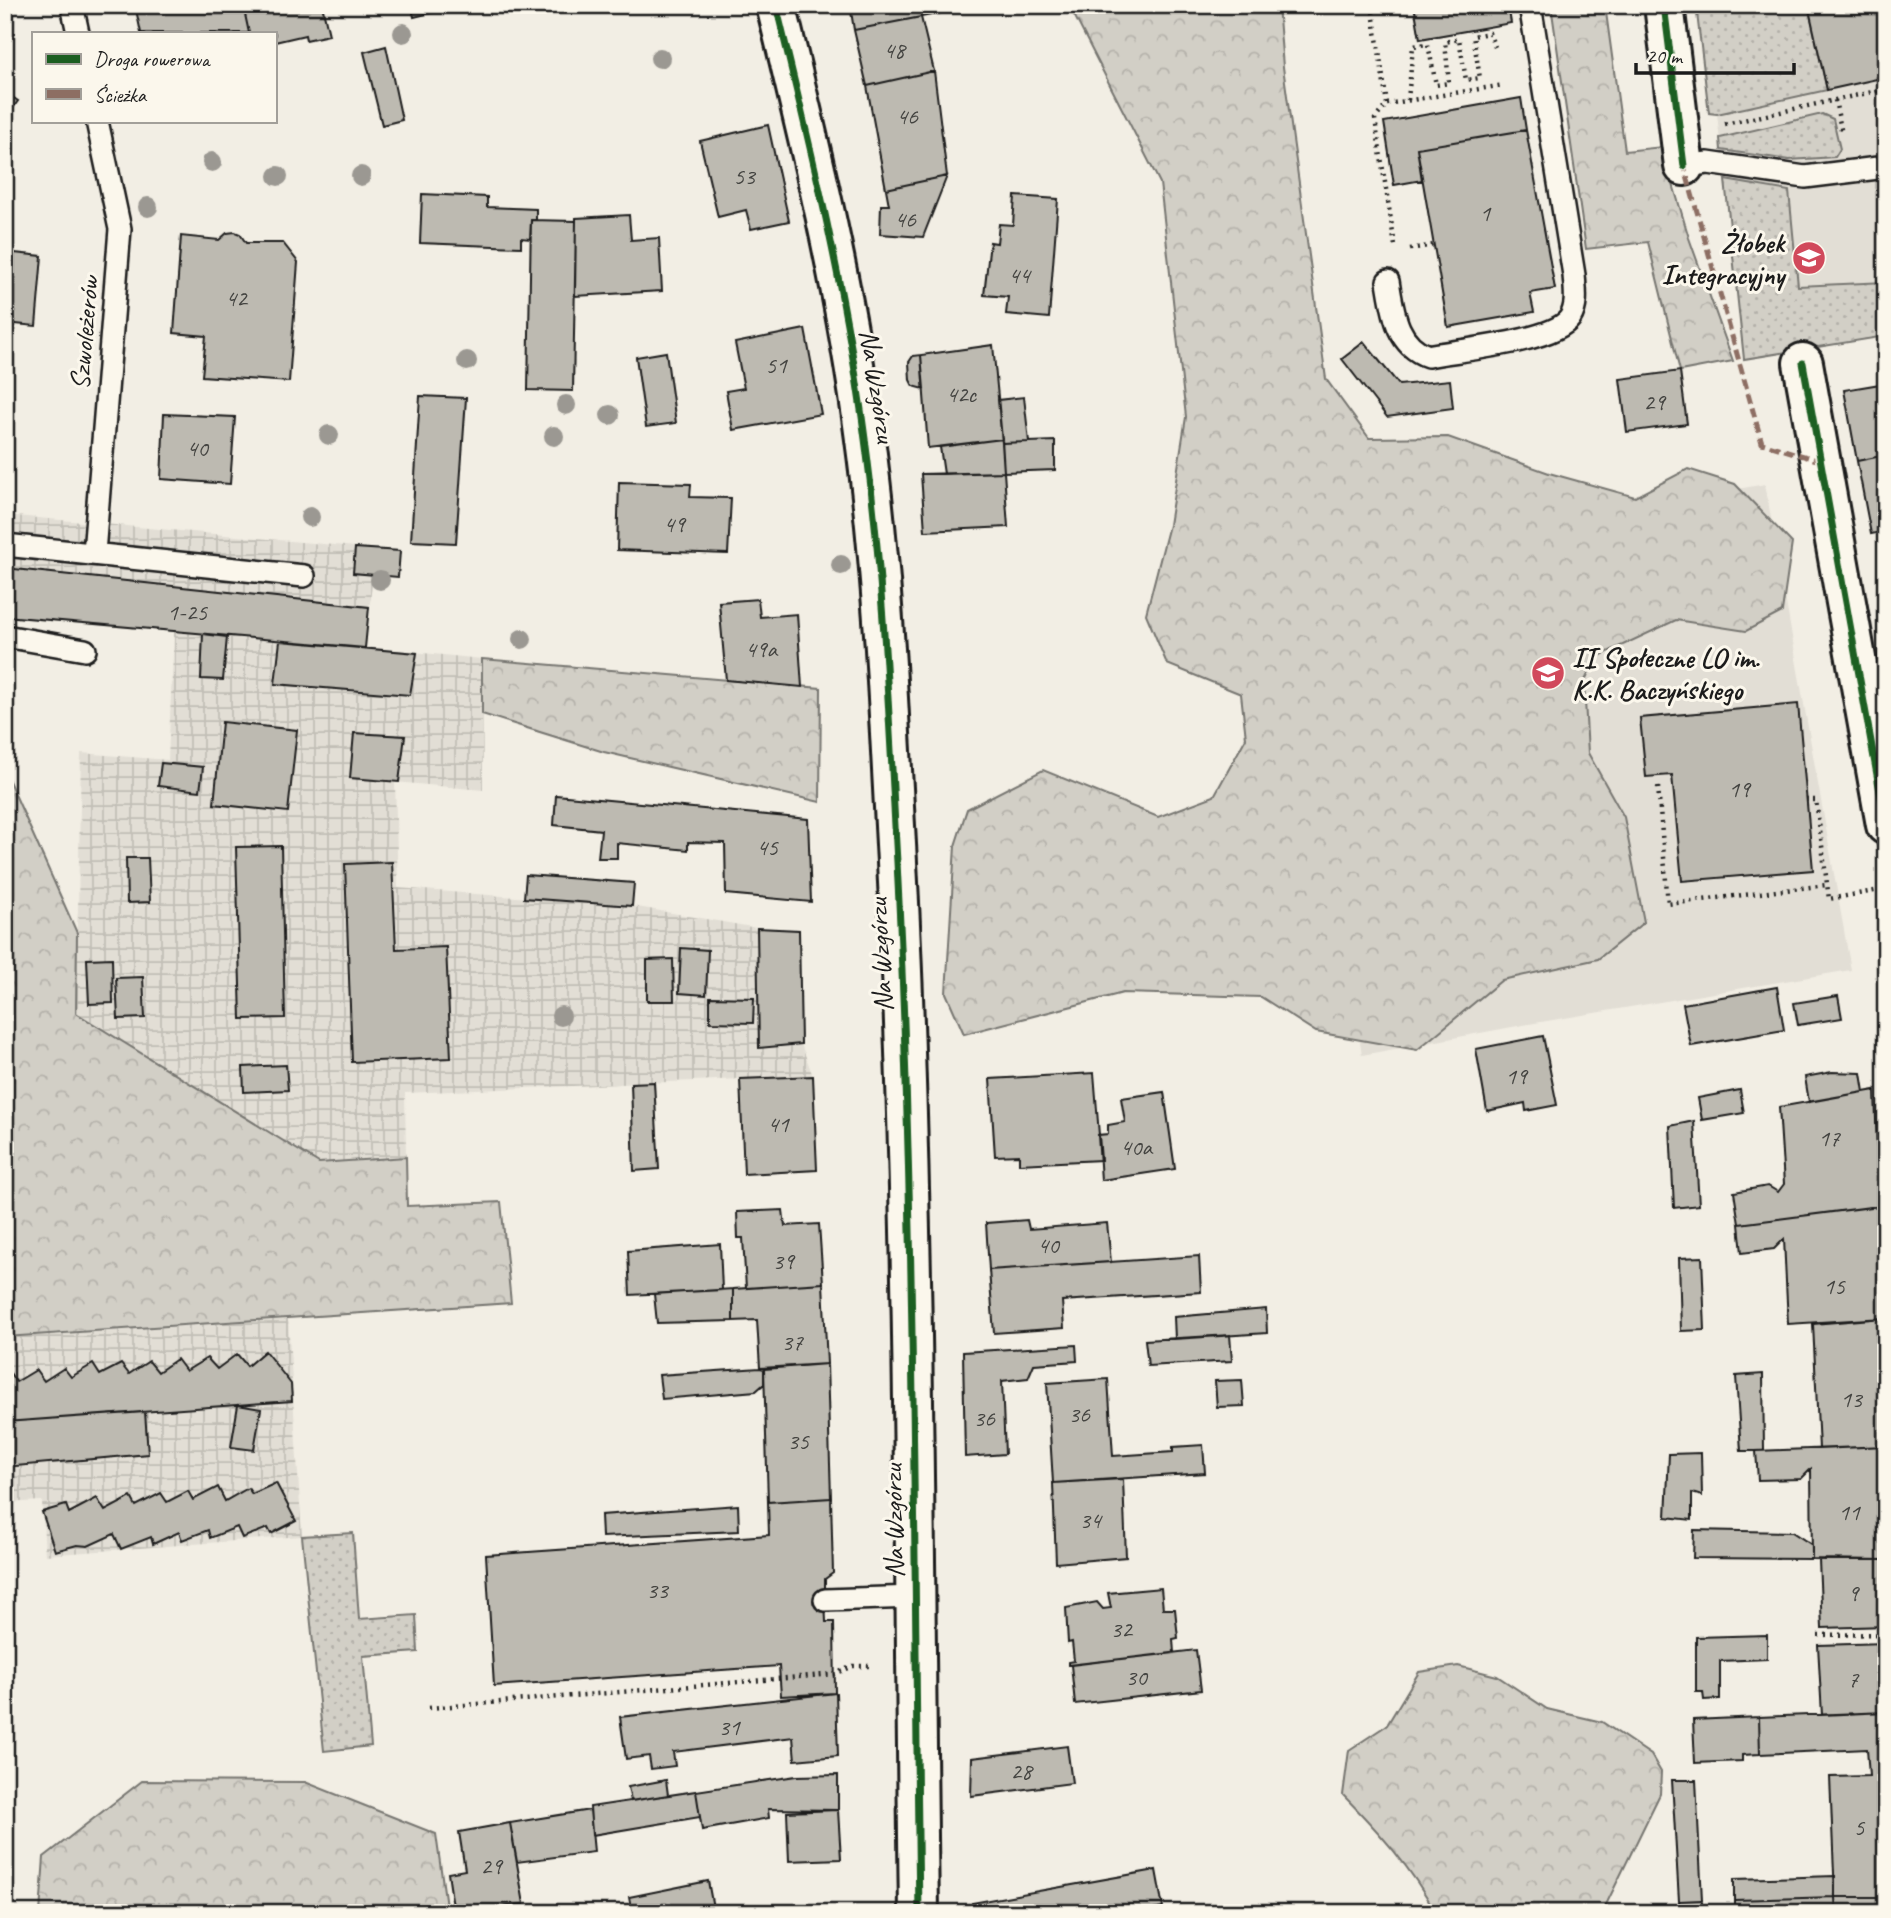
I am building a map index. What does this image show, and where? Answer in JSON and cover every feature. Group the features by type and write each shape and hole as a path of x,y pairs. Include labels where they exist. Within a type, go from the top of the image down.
{"street":[{"name":"Na Wzgórzu","path":"776,5 839,275 862,416 879,554 906,1038 919,1913"},
{"path":"1664,5 1684,166"},
{"path":"1803,363 1886,825"}],"lane":[{"path":"72,5 78,32"},
{"path":"1388,281 1402,335 1414,351 1428,356 1537,336 1554,330 1569,319 1576,300 1574,275 1530,5"},
{"name":"Szwoleżerów","path":"94,553 120,229 97,122"},
{"path":"1684,166 1708,163 1805,177 1886,167"},
{"path":"5,545 304,576"},
{"path":"5,636 85,650"},
{"path":"825,1600 915,1597"}],"path":[{"path":"1372,5 1387,104"},
{"path":"1408,100 1413,46 1428,44 1436,85 1449,83 1445,41 1459,39 1466,80 1480,78 1473,36 1489,33 1500,58"},
{"path":"1388,281 1398,264 1375,119 1387,104 1511,83"},
{"path":"1718,125 1886,89"},
{"path":"1395,251 1434,245"},
{"path":"1658,787 1668,904 1827,885"},
{"path":"1806,800 1816,800 1829,900 1886,889"},
{"path":"1818,1635 1886,1634"},
{"path":"429,1708 835,1674"}],"shaded area":[{"name":"Żłobek Integracyjny","path":"1705,5 1886,5 1886,336 1744,359"},
{"name":"II Społeczne LO im. K.K. Baczyńskiego","path":"1765,484 1851,970 1362,1055 1316,775 1384,555"},
{"path":"5,515 400,551 398,577 373,575 365,647 482,659 483,790 395,782 398,888 632,906 757,928 799,930 801,1044 813,1076 405,1093 406,1157 319,1163 76,1013 81,753 168,760 174,632 5,617"},
{"path":"288,1319 302,1536 45,1555 42,1501 5,1503 5,1337"}],"green space":[{"path":"1069,5 1278,5 1283,67 1326,379 1369,438 1448,437 1549,473 1635,497 1688,469 1735,484 1792,543 1782,612 1746,631 1676,620 1595,658 1584,683 1588,753 1624,817 1644,922 1598,959 1502,980 1417,1050 1316,1032 1261,997 1123,993 964,1034 946,993 955,846 967,809 1043,770 1158,817 1214,796 1246,738 1241,694 1167,664 1146,614 1169,525 1186,417 1160,183"},
{"path":"1551,5 1605,5 1625,151 1662,147 1689,238 1733,361 1680,371 1648,242 1586,249"},
{"path":"1696,5 1808,5 1827,90 1717,114 1709,113"},
{"path":"1822,114 1833,119 1840,149 1835,157 1789,160 1721,150 1720,138"},
{"path":"1725,180 1789,191 1798,286 1886,282 1886,336 1744,359"},
{"path":"482,659 821,688 820,802 604,752 482,714"},
{"path":"5,772 77,933 76,1013 319,1163 406,1157 407,1206 501,1202 511,1303 5,1337"},
{"path":"353,1533 359,1619 416,1615 418,1652 363,1656 371,1746 324,1751 302,1536"},
{"path":"1458,1666 1497,1676 1547,1709 1602,1722 1651,1755 1661,1772 1660,1794 1602,1913 1436,1913 1394,1851 1343,1795 1349,1750 1387,1725 1419,1672"},
{"path":"142,1781 305,1782 436,1834 447,1913 40,1913 44,1857"}],"building":[{"path":"135,5 243,5 249,32 141,32"},
{"path":"243,5 322,5 329,35 306,40 305,35 276,42 276,32 249,32"},
{"path":"411,5 463,5 414,17"},
{"path":"850,5 919,5 921,17 854,30"},
{"path":"919,5 956,5 957,10 921,17"},
{"path":"1414,5 1508,5 1511,23 1420,39"},
{"path":"1808,5 1886,5 1886,77 1827,90"},
{"path":"921,17 934,71 867,86 854,30"},
{"path":"386,46 402,120 382,125 364,52"},
{"path":"934,71 947,176 886,189 867,86"},
{"path":"5,92 18,101 5,119"},
{"path":"1521,98 1526,130 1417,148 1422,180 1394,185 1384,122"},
{"path":"768,125 789,221 751,229 746,210 718,217 700,141"},
{"path":"1526,130 1555,289 1530,293 1534,312 1448,327 1417,148"},
{"path":"5,173 8,173 7,201 5,201"},
{"path":"947,176 923,237 880,234 881,205 889,205 886,189"},
{"path":"422,194 487,197 487,207 536,209 536,220 531,220 530,239 521,238 521,247 420,243"},
{"path":"1015,196 1058,199 1049,318 1006,314 1008,297 984,295 990,242 997,243 999,224 1013,225"},
{"path":"629,215 631,240 659,238 662,291 575,296 576,218"},
{"path":"531,220 576,221 573,391 528,390"},
{"path":"227,233 240,234 246,243 283,243 298,262 289,382 202,376 206,336 174,333 181,236 219,240"},
{"path":"5,252 42,256 36,326 5,323"},
{"path":"805,329 821,414 733,430 726,391 744,388 735,343"},
{"path":"1364,342 1399,385 1450,380 1453,408 1387,417 1342,359"},
{"path":"993,345 1002,439 928,448 921,355"},
{"path":"666,352 676,423 646,427 636,357"},
{"path":"921,355 924,389 913,386 910,380 909,362 913,356"},
{"path":"1680,371 1687,424 1627,432 1620,379"},
{"path":"1886,383 1886,455 1857,461 1844,390"},
{"path":"420,396 466,398 456,543 411,541"},
{"path":"1024,397 1029,442 1002,443 998,400"},
{"path":"164,414 235,417 230,484 161,479"},
{"path":"1002,439 1004,472 944,474 940,447"},
{"path":"1055,441 1055,470 1004,472 1002,443"},
{"path":"1886,455 1886,531 1871,534 1857,461"},
{"path":"1004,472 1008,527 925,531 921,474"},
{"path":"619,482 691,484 690,497 731,498 728,554 617,550"},
{"path":"355,548 400,551 398,577 353,573"},
{"path":"5,568 369,607 365,648 5,616"},
{"path":"758,599 760,617 797,614 802,687 726,680 719,602"},
{"path":"203,634 227,637 223,680 201,679"},
{"path":"280,641 417,653 410,695 275,684"},
{"path":"1798,704 1813,870 1682,881 1672,775 1646,777 1640,718"},
{"path":"222,722 297,730 288,812 214,804"},
{"path":"354,733 405,736 399,782 350,778"},
{"path":"161,763 203,767 200,791 158,786"},
{"path":"556,795 808,819 811,902 726,894 725,843 688,842 688,850 617,843 617,858 598,858 601,830 554,825"},
{"path":"281,846 285,1018 241,1019 236,847"},
{"path":"126,858 148,858 150,902 127,903"},
{"path":"392,862 396,949 446,947 451,1058 352,1062 345,864"},
{"path":"526,875 634,883 632,906 524,898"},
{"path":"757,928 799,930 801,1044 759,1048"},
{"path":"681,948 708,950 706,995 679,993"},
{"path":"112,958 113,1003 89,1004 87,959"},
{"path":"673,959 674,1001 647,1001 647,960"},
{"path":"143,977 145,1018 118,1019 116,978"},
{"path":"1777,987 1784,1030 1691,1046 1683,1004"},
{"path":"1838,996 1842,1018 1798,1025 1794,1003"},
{"path":"710,997 754,998 753,1023 710,1022"},
{"path":"1543,1036 1557,1105 1526,1111 1525,1103 1487,1111 1476,1049"},
{"path":"286,1065 288,1090 244,1092 243,1067"},
{"path":"1832,1072 1861,1073 1864,1092 1809,1102 1805,1077"},
{"path":"1094,1073 1101,1160 1019,1164 1019,1155 995,1156 990,1079"},
{"path":"813,1076 817,1170 744,1174 740,1079"},
{"path":"654,1082 659,1169 634,1171 631,1083"},
{"path":"1740,1090 1744,1113 1702,1120 1698,1098"},
{"path":"1875,1090 1879,1206 1739,1224 1734,1192 1768,1186 1778,1192 1784,1184 1779,1107"},
{"path":"1164,1092 1175,1169 1101,1180 1098,1135 1108,1134 1108,1125 1125,1122 1121,1098"},
{"path":"1694,1121 1699,1205 1674,1208 1670,1126"},
{"path":"1879,1206 1884,1318 1788,1324 1784,1239 1774,1249 1742,1253 1739,1224"},
{"path":"783,1210 785,1226 819,1224 823,1283 746,1288 743,1238 738,1238 737,1212"},
{"path":"1027,1220 1029,1229 1107,1223 1111,1262 989,1270 986,1223"},
{"path":"720,1244 722,1290 630,1295 628,1251"},
{"path":"1199,1256 1201,1292 1062,1301 1064,1328 994,1333 989,1270"},
{"path":"1702,1257 1705,1330 1681,1331 1679,1258"},
{"path":"823,1283 827,1364 760,1368 757,1320 733,1321 733,1289"},
{"path":"733,1289 733,1321 657,1323 654,1294"},
{"path":"1266,1309 1267,1333 1175,1339 1174,1317"},
{"path":"1884,1318 1886,1446 1819,1449 1813,1324"},
{"path":"1230,1335 1232,1361 1148,1366 1145,1340"},
{"path":"1076,1345 1077,1361 1034,1364 1028,1378 1002,1381 1005,1454 965,1457 963,1352"},
{"path":"265,1351 291,1384 292,1401 5,1422 5,1376 10,1373 16,1382 36,1370 44,1381 64,1368 71,1377 93,1364 100,1375 121,1364 129,1374 149,1361 158,1372 177,1359 186,1371 207,1358 217,1369 237,1354 247,1366"},
{"path":"827,1364 831,1498 768,1502 764,1369"},
{"path":"764,1369 764,1384 756,1391 662,1399 659,1375"},
{"path":"1763,1374 1764,1451 1741,1451 1736,1376"},
{"path":"1108,1379 1113,1456 1173,1452 1173,1447 1203,1445 1205,1473 1053,1483 1047,1383"},
{"path":"1242,1380 1244,1406 1217,1407 1215,1381"},
{"path":"238,1405 261,1409 254,1450 231,1447"},
{"path":"145,1412 148,1454 5,1467 5,1422"},
{"path":"1886,1446 1886,1560 1812,1559 1811,1469 1801,1479 1758,1480 1756,1451"},
{"path":"1701,1453 1702,1496 1692,1493 1692,1520 1666,1517 1669,1454"},
{"path":"1123,1479 1126,1557 1056,1563 1053,1483"},
{"path":"276,1483 296,1521 271,1534 268,1528 242,1538 237,1527 210,1538 208,1530 182,1540 179,1532 153,1544 151,1537 121,1549 114,1534 88,1546 77,1545 55,1551 42,1512 66,1505 69,1513 97,1498 105,1511 131,1497 136,1506 161,1493 167,1502 188,1491 193,1500 218,1487 225,1501 248,1488 252,1494"},
{"path":"831,1498 833,1573 825,1579 825,1600 826,1622 834,1622 835,1693 781,1696 779,1666 494,1686 486,1555 769,1535 768,1502"},
{"path":"738,1505 739,1531 602,1537 601,1515"},
{"path":"1694,1530 1792,1532 1812,1545 1812,1559 1693,1558"},
{"path":"1819,1560 1886,1560 1886,1626 1822,1628"},
{"path":"1161,1588 1163,1609 1175,1609 1178,1638 1173,1639 1174,1653 1068,1665 1068,1662 1074,1661 1072,1642 1068,1643 1066,1608 1097,1602 1103,1609 1111,1608 1108,1593"},
{"path":"1767,1635 1767,1659 1720,1661 1720,1699 1704,1700 1703,1692 1696,1692 1696,1637"},
{"path":"1886,1643 1886,1712 1822,1715 1818,1645"},
{"path":"1196,1650 1201,1690 1075,1704 1071,1665"},
{"path":"836,1693 838,1756 795,1760 793,1737 673,1752 675,1766 651,1769 649,1756 626,1759 620,1717"},
{"path":"1886,1712 1886,1897 1835,1897 1830,1777 1869,1776 1867,1749 1760,1754 1759,1717"},
{"path":"1759,1717 1760,1754 1742,1755 1742,1761 1695,1763 1693,1720"},
{"path":"1067,1746 1072,1783 971,1796 972,1758"},
{"path":"838,1775 838,1810 768,1809 769,1818 702,1830 696,1791 796,1776"},
{"path":"666,1780 668,1795 631,1801 628,1787"},
{"path":"1672,1780 1696,1780 1702,1900 1679,1901"},
{"path":"696,1791 700,1817 592,1835 590,1807"},
{"path":"590,1810 594,1852 517,1862 510,1823"},
{"path":"838,1810 841,1859 789,1861 787,1812"},
{"path":"510,1823 524,1904 454,1913 448,1873 465,1870 459,1832"},
{"path":"1156,1870 1163,1908 1137,1913 972,1913 972,1903"},
{"path":"1835,1876 1835,1897 1734,1900 1734,1879"},
{"path":"708,1881 714,1913 632,1913 629,1897"},
{"path":"1835,1897 1886,1897 1886,1913 1836,1913"},
{"path":"1835,1897 1836,1913 1734,1913 1734,1900"},
{"path":"1702,1900 1702,1913 1679,1913 1679,1901"}],"marked path":[{"path":"1683,162 1762,443 1820,461"}],"cycle path":[{"path":"776,5 815,167 848,329 872,492 881,598 897,862 907,1125 919,1913"},
{"path":"1664,5 1684,166"},
{"path":"1803,363 1886,825"}],"place":[{"name":"Żłobek Integracyjny","path":"1809,258"},
{"name":"II Społeczne LO im. K.K. Baczyńskiego","path":"1548,673"}]}
